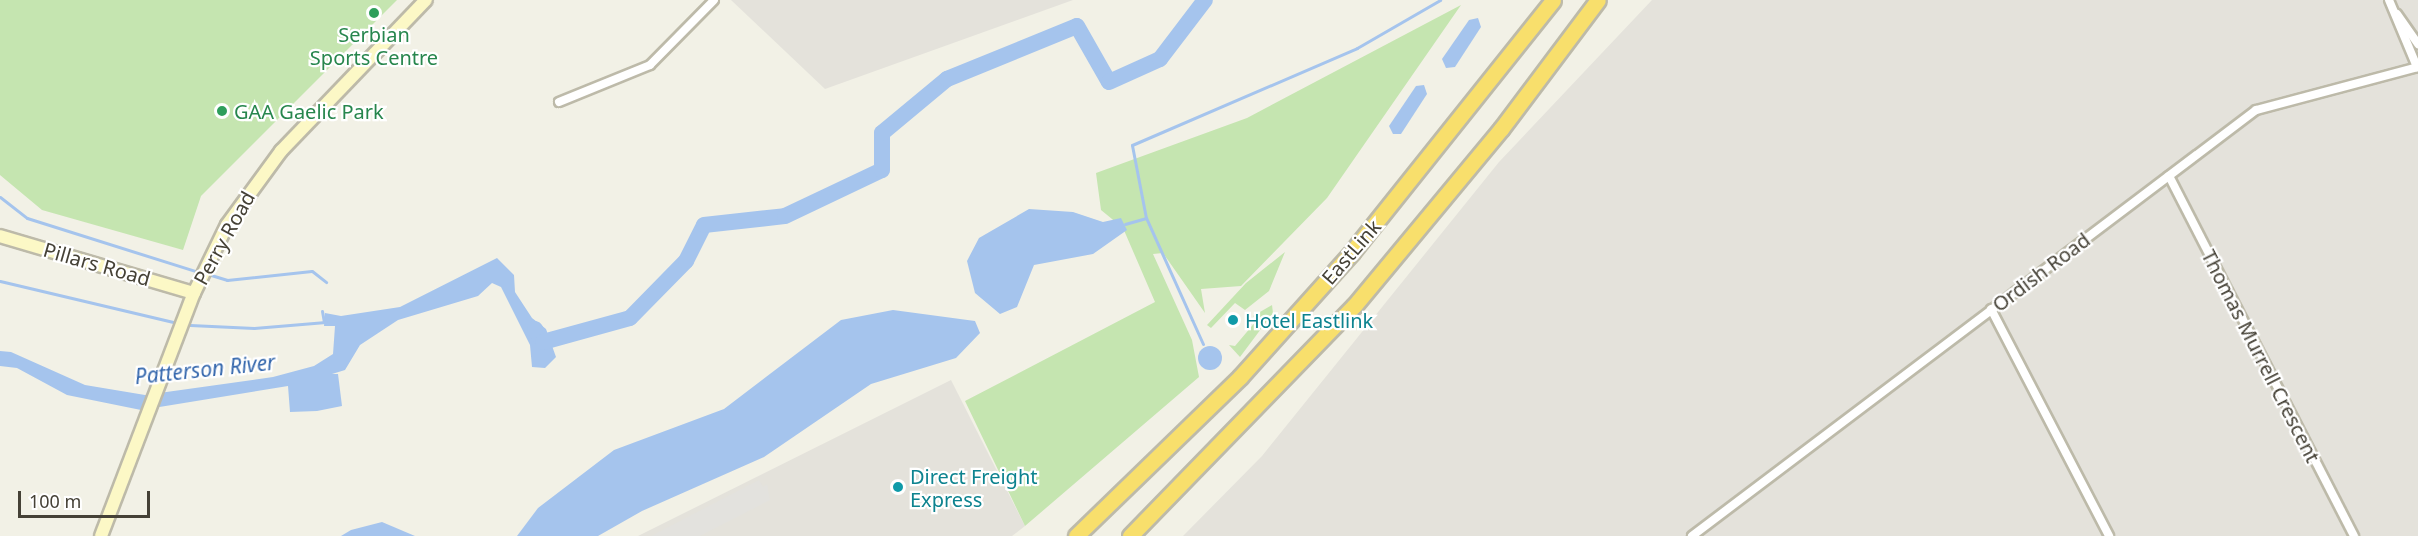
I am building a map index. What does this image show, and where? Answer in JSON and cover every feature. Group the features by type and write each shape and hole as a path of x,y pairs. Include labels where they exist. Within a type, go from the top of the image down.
{"highway":[{"name":"EastLink","path":"1076,536 1240,377 1352,252 1553,0"},
{"name":"EastLink","path":"1130,536 1354,306 1501,129 1598,0"}],"main road":[{"name":"Perry Road","path":"104,533 166,363 194,293 227,225 260,176 426,0"},
{"name":"Pillars Road","path":"0,236 194,293"}],"street":[{"path":"559,102 650,65 714,0"},
{"path":"2389,0 2417,67"},
{"path":"2394,11 2418,44"},
{"name":"Ordish Road","path":"1692,536 2264,106 2417,67"},
{"name":"Thomas Murrell Crescent","path":"2169,176 2354,536"},
{"path":"1991,309 2109,536"}],"shaded area":[{"path":"731,0 1073,0 825,89"},
{"path":"1652,0 2418,0 2418,536 1183,536 1262,456 1499,162"},
{"path":"951,380 1025,526 1012,536 638,536"},
{"path":"759,480 763,487 767,484 770,500 700,536 651,536"}],"green space":[{"path":"0,0 397,0 201,196 183,250 42,210 0,175"},
{"path":"1461,5 1327,198 1241,286 1201,289 1205,313 1163,253 1153,254 1192,340 1199,377 1025,526 965,401 1155,302 1123,228 1101,210 1096,173 1247,118"},
{"path":"1285,252 1269,291 1245,310 1235,303 1211,328 1207,325 1246,283"},
{"path":"1272,305 1273,313 1240,357 1229,345 1235,346 1257,320 1253,316"}],"water":[{"path":"1478,18 1481,27 1455,67 1446,68 1442,59 1469,20"},
{"path":"1424,85 1427,94 1401,134 1393,134 1389,126 1416,86"},
{"path":"1029,209 1073,212 1103,222 1121,218 1127,230 1093,254 1034,265 1017,307 1000,314 975,293 967,261 979,238"},
{"path":"497,258 514,275 515,292 532,318 546,329 556,357 545,368 532,367 530,345 501,287 492,283 478,296 398,320 360,345 345,370 332,374 338,374 342,406 317,411 290,412 288,386 141,410 67,395 17,368 0,366 0,351 11,352 85,385 145,395 273,377 314,366 333,354 335,326 324,326 325,313 341,316 400,307"},
{"path":"893,310 975,321 980,333 956,358 871,384 764,457 642,511 598,536 517,536 538,508 614,450 724,409 841,320"},
{"path":"1210,346 1215,347 1221,353 1221,363 1215,369 1210,370 1205,369 1199,363 1198,358 1199,353 1205,347"},
{"path":"382,522 415,536 341,536 351,530"}],"waterway":[{"path":"535,329 543,342 630,318 686,261 704,225 785,216 882,170 882,133 947,79 1077,26 1109,82 1160,59 1205,0"},
{"path":"1203,344 1146,218 1132,145 1357,48 1440,0"},
{"path":"0,197 27,218 195,271"},
{"path":"1125,224 1146,218"},
{"path":"211,275 227,280 312,271 326,282"},
{"path":"0,281 174,322"},
{"path":"322,311 324,322"},
{"path":"190,325 254,328 326,322"}],"place":[{"name":"Serbian Sports Centre","path":"374,13"},
{"name":"GAA Gaelic Park","path":"222,111"},
{"name":"Hotel Eastlink","path":"1233,320"},
{"name":"Direct Freight Express","path":"898,487"}],"water label":[{"name":"Patterson River","path":"205,369"}]}
